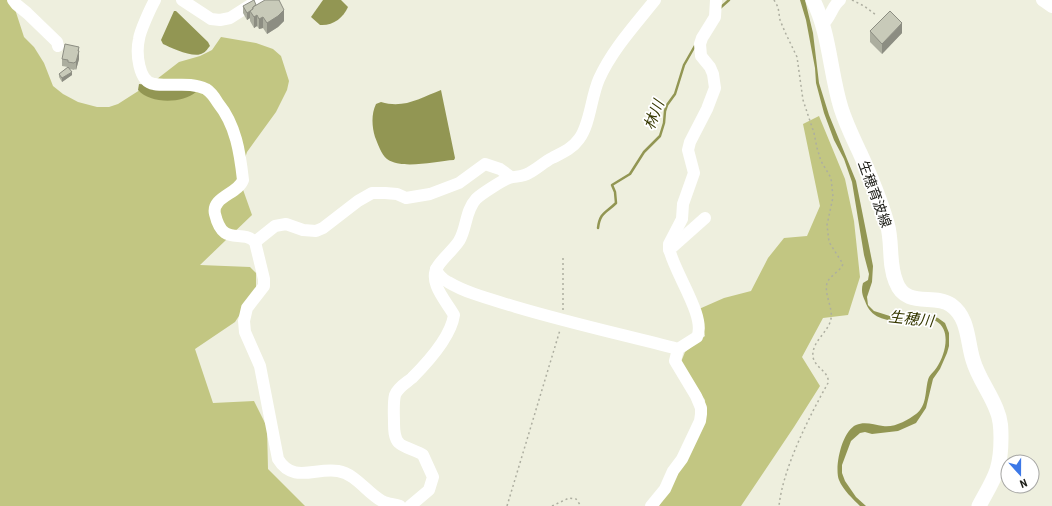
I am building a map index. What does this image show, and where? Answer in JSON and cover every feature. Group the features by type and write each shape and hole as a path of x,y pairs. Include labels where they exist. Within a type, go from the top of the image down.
{"main road":[{"name":"生穂育波線","path":"814,0 823,24 841,107 848,127 875,186 888,223 892,270 896,284 904,295 915,298 942,301 951,305 958,312 966,326 973,361 997,411 1001,429 1001,458 994,481 979,506"}],"street":[{"path":"13,0 57,42 58,46"},
{"path":"154,0 138,40 139,68 144,79 153,84 188,85 200,87 206,90 215,98 226,112 239,148 243,180 238,189 224,196 218,202 215,208 215,214 222,230 227,235 252,239 255,242 264,279 264,286 247,308 244,321 245,332 260,366 278,459 284,466 296,473 334,471 346,474 382,501 400,506"},
{"path":"182,0 201,14 211,19 220,20 230,18 252,4 263,0"},
{"path":"410,506 429,490 433,477 424,455 400,444 397,440 394,432 395,398 401,387 412,378 440,345 448,333 454,318 449,306 435,284 436,269 458,243 469,212 477,198 511,177 529,174 551,158 571,148 580,138 586,125 592,97 598,79 605,66 629,32 655,0"},
{"path":"436,269 441,278 460,289 562,320 678,349 698,337 700,329 694,309 680,278 669,244 682,219 683,204 694,173 688,150 690,142 707,109 715,88 713,74 710,67 701,56 700,44 715,15 716,0"},
{"path":"823,24 828,20 834,5 840,0"},
{"path":"1042,0 1052,7"},
{"path":"255,242 279,224 286,224 316,231 323,228 358,201 372,193 391,193 406,198 430,194 459,183 485,164 500,169 511,177"},
{"path":"670,250 705,218"},
{"path":"651,506 665,489 673,471 682,459 700,421 701,408 696,396 675,361 678,349"}],"path":[{"path":"774,0 778,7 780,20 797,57 803,100 814,133 817,148 831,178 833,197 827,225 829,242 843,264 841,269 828,281 826,289 831,320 815,346 813,358 828,376 828,383 800,440 784,478 779,506"},
{"path":"852,0 864,6 876,15"},
{"path":"507,506 562,320 564,257"},
{"path":"552,506 565,499 572,498 581,506"}],"shaded area":[{"path":"0,0 12,0 24,37 34,47 44,63 53,86 63,94 78,102 97,107 109,107 118,104 157,79 179,62 200,56 212,50 221,37 256,43 273,49 281,56 289,81 287,90 276,112 247,152 241,171 241,184 252,215 200,265 250,267 256,273 256,290 235,322 195,349 213,403 254,401 267,427 268,469 305,506 0,506"},
{"path":"819,116 845,179 854,221 860,277 848,315 823,318 802,357 820,386 741,506 659,506 706,420 705,400 681,362 685,352 705,336 699,309 724,298 751,291 768,258 784,238 807,236 820,206 803,124"}],"water":[{"path":"323,0 341,0 348,7 343,15 333,23 320,25 311,17"},
{"name":"生穂川","path":"800,0 805,0 813,33 819,83 829,115 856,181 873,266 872,282 867,297 868,305 874,311 893,317 905,318 931,316 938,318 945,323 949,333 949,346 947,353 940,369 933,379 926,408 916,423 898,431 872,434 865,432 860,433 851,441 842,465 842,473 845,481 856,497 866,506 860,506 846,491 839,480 838,458 843,442 847,434 856,425 866,423 892,426 905,421 920,411 924,403 930,375 940,362 946,343 944,330 936,321 895,321 886,319 877,316 870,310 864,299 862,286 863,283 868,280 869,274 864,255 852,182 844,159 834,140 824,113 816,83 815,68 806,20"},
{"path":"174,11 176,11 208,42 210,46 205,52 194,55 163,44 161,40"},
{"path":"139,84 192,89 196,92 183,99 166,101 158,100 143,95 138,90"},
{"path":"441,90 455,158 454,160 419,164 401,164 387,159 380,149 374,133 373,116 376,104 381,102 397,104 412,102"}],"building":[{"path":"254,0 256,5 247,13 243,6"},
{"path":"265,0 279,0 284,10 267,23 263,17 259,19 257,15 254,17 250,11 253,7"},
{"path":"890,11 902,23 882,44 870,31"},
{"path":"65,44 79,47 76,62 68,62 68,60 62,59"},
{"path":"68,67 72,72 62,78 59,74"}],"waterway":[{"name":"林川","path":"720,8 729,0"},
{"name":"林川","path":"598,228 600,219 604,213 616,203 615,192 612,185 630,174 644,152 660,136 667,105 675,94 684,65 696,44"}]}
